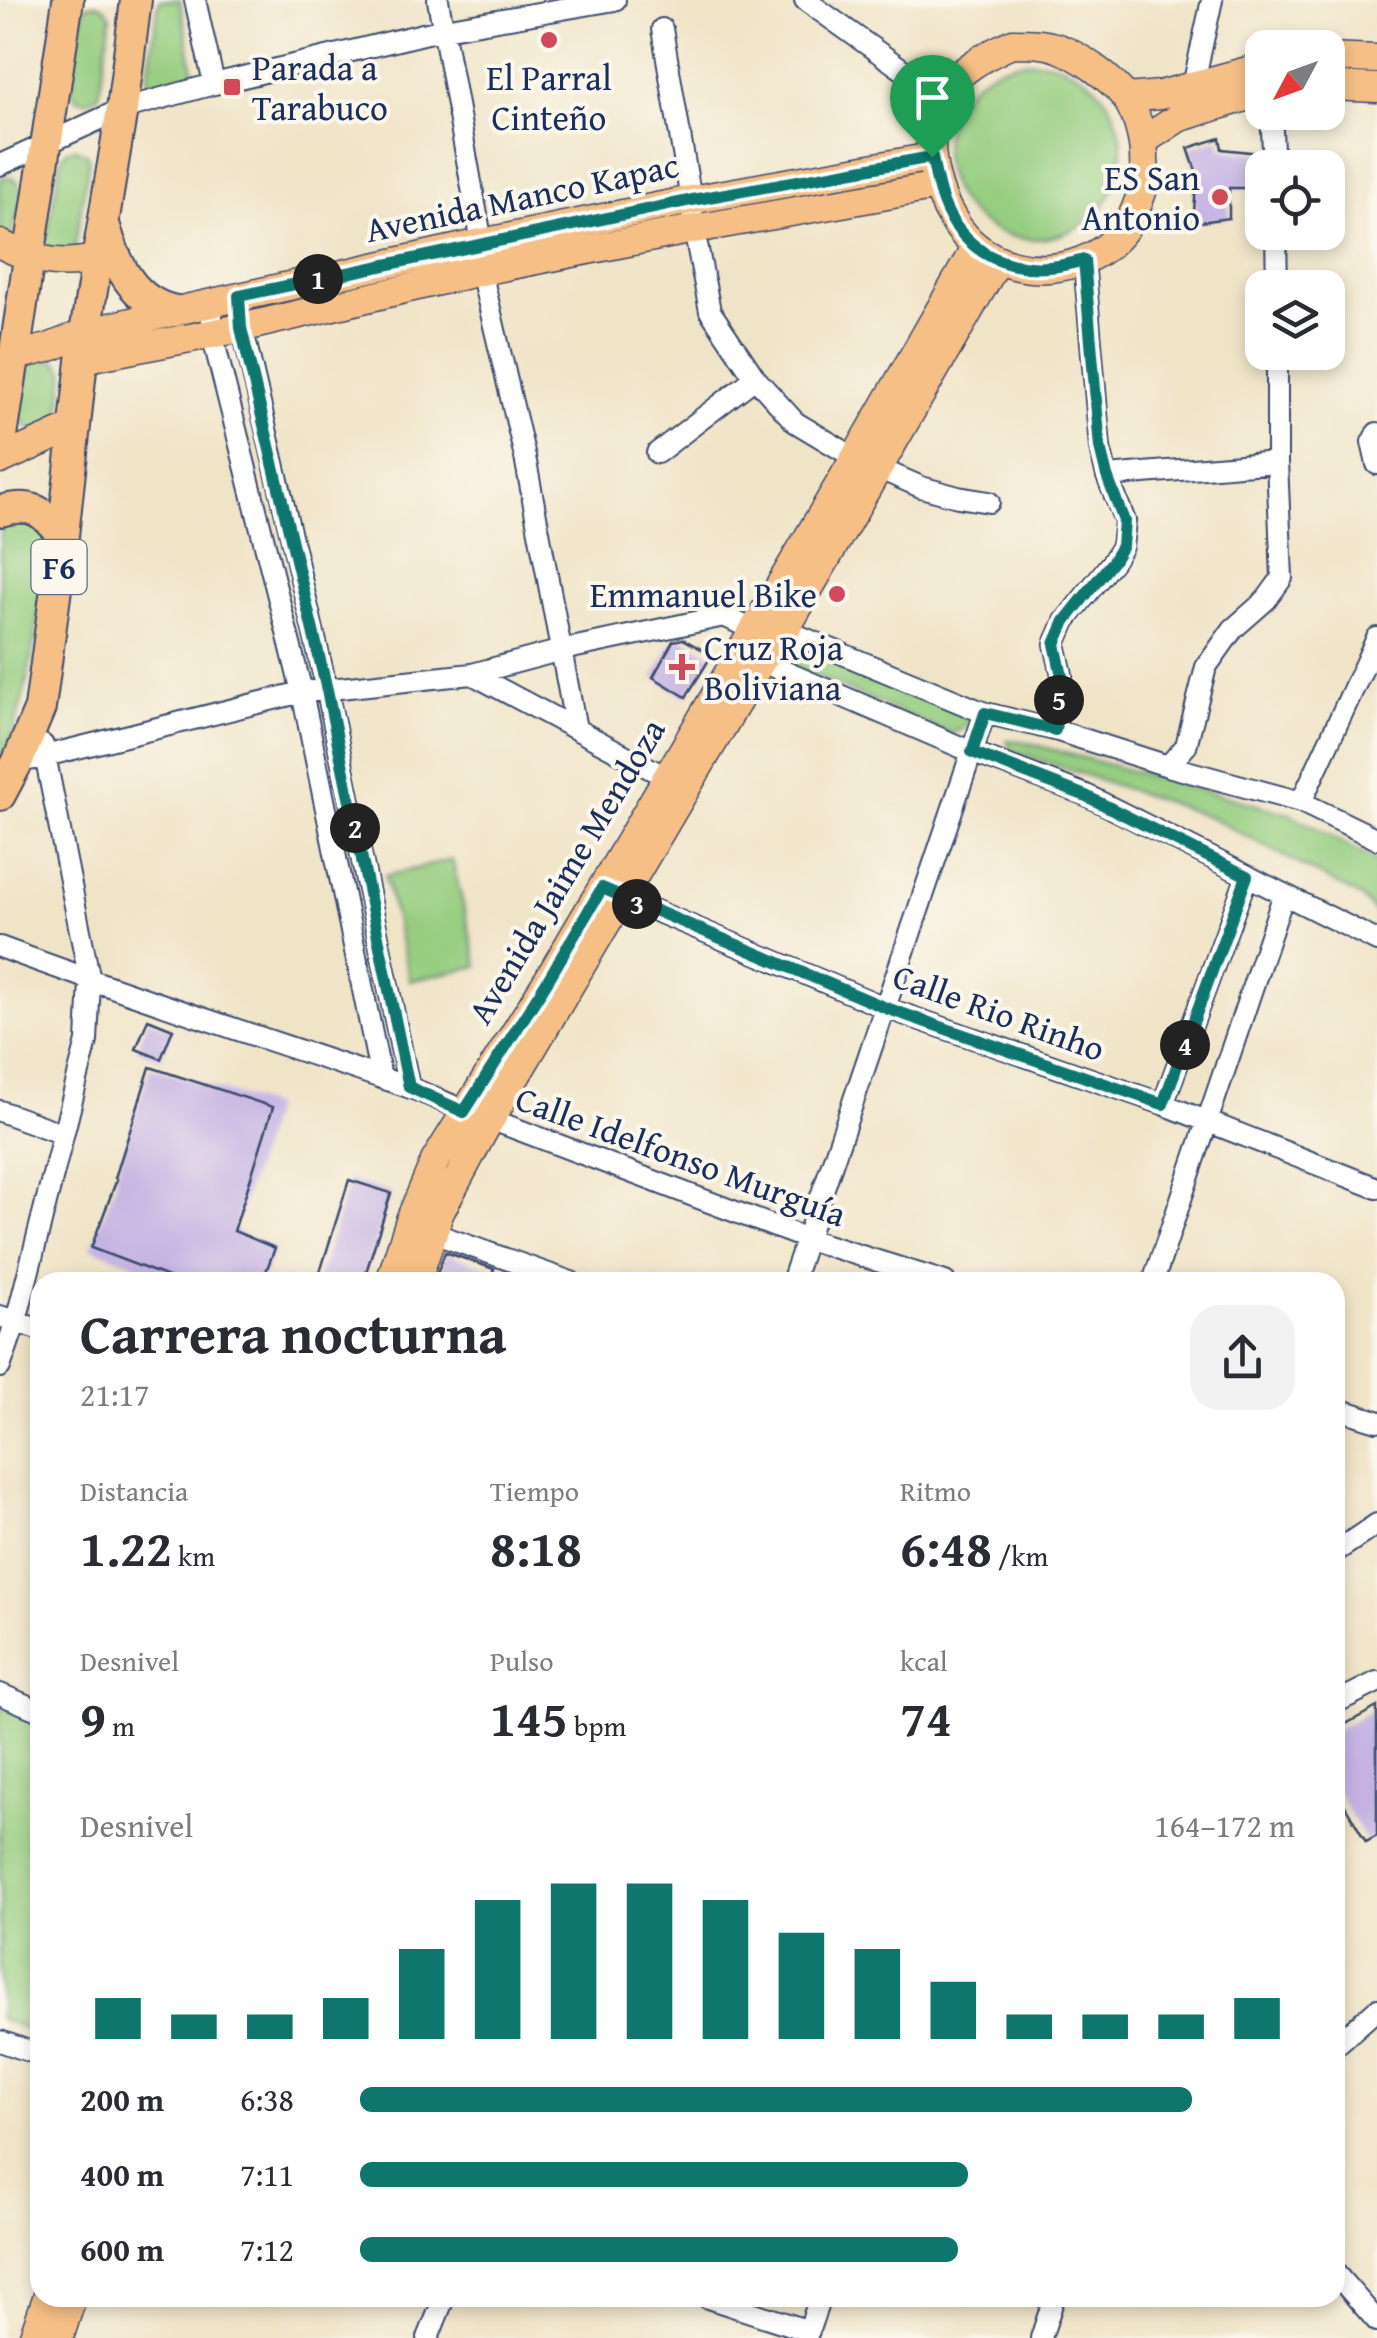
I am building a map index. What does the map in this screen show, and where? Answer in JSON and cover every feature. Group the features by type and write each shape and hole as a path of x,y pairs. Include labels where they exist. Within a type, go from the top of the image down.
{"highway":[{"path":"0,450 4,395 14,356 14,250 47,142 68,0"},
{"name":"F6","path":"0,795 31,760 40,708 64,536 84,346 136,0"},
{"path":"102,219 116,262 135,290 160,308 176,311"},
{"path":"0,510 20,506 35,509 48,517 64,536"}],"main road":[{"path":"1014,42 1060,49 1092,66 1126,98 1143,141 1145,184 1132,217 1103,250 1056,268 1026,268 987,254 953,223 938,186 931,129 941,97 986,55 1014,42"},
{"path":"1345,58 1377,59"},
{"path":"1126,98 1160,95 1245,72"},
{"path":"1345,87 1377,88"},
{"path":"1143,141 1178,118 1245,97"},
{"name":"Avenida Manco Kapac","path":"14,356 48,348 241,328 692,200 932,157"},
{"name":"Avenida Manco Kapac","path":"84,346 176,311 225,299 481,257 694,229 938,186"},
{"path":"14,250 52,263 96,259"},
{"name":"Avenida Jaime Mendoza","path":"419,1272 477,1116 987,254"},
{"path":"0,460 76,426"},
{"name":"Avenida Jaime Mendoza","path":"393,1272 435,1161 477,1116"},
{"path":"33,2338 44,2307"},
{"path":"58,2338 69,2307"}],"street":[{"path":"196,0 214,84"},
{"path":"438,0 481,257 525,457 576,729"},
{"path":"0,164 122,109 214,84 444,28 615,0"},
{"path":"805,0 941,97"},
{"path":"1192,86 1212,0"},
{"path":"662,30 710,311 755,378 795,422 866,464 921,487 989,502"},
{"path":"1055,730 1062,676 1055,644 1065,621 1122,546 1124,521 1100,448 1084,260"},
{"path":"225,299 241,328 327,690 409,1087"},
{"path":"225,299 212,334 302,692 380,1078"},
{"path":"1168,766 1186,746 1206,668 1233,629 1266,600 1282,578 1277,370"},
{"path":"657,453 755,378"},
{"path":"1377,433 1372,442 1377,464"},
{"path":"1107,476 1277,462"},
{"path":"0,1367 8,1319 87,1041 90,980 31,760 302,692 472,674 562,650 724,616 972,752 1086,796 1377,941"},
{"path":"1301,802 1377,638"},
{"path":"760,639 985,713 1301,802 1377,839"},
{"path":"472,674 676,782"},
{"path":"795,1272 985,713"},
{"path":"1163,1104 1247,876"},
{"name":"Calle Rio Rinho","path":"611,892 886,1008 1163,1104 1377,1188"},
{"path":"1156,1272 1284,894"},
{"name":"Calle Idelfonso Murguía","path":"0,947 409,1087 807,1239 913,1272"},
{"path":"0,1112 63,1134"},
{"path":"433,1232 543,1272"},
{"path":"1345,1411 1377,1421"},
{"path":"1345,1545 1377,1524"},
{"path":"1345,1698 1377,1682"},
{"path":"0,1694 30,1707"},
{"path":"1345,2037 1377,2009"},
{"path":"0,2041 30,2052"},
{"path":"1345,2284 1377,2321"},
{"path":"428,2338 440,2307"},
{"path":"733,2307 808,2334 817,2307"},
{"path":"1042,2338 1051,2307"}],"green space":[{"path":"159,0 180,0 194,75 155,85 147,80"},
{"path":"97,4 111,16 99,95 86,101 76,98 71,89 82,11"},
{"path":"1033,61 1067,67 1096,87 1116,116 1122,150 1116,184 1096,213 1067,233 1033,239 999,233 970,213 950,184 944,150 950,116 970,87 999,67"},
{"path":"73,148 87,154 89,160 75,246 70,251 47,248 61,159"},
{"path":"14,178 24,191 10,243 0,228 0,179"},
{"path":"49,359 60,364 65,372 60,418 42,430 32,430 20,415 25,371 30,364"},
{"path":"21,515 48,538 27,682 0,765 0,533 3,526"},
{"path":"802,644 964,713 968,720 965,728 950,734 793,666 793,653"},
{"path":"1007,740 1290,814 1377,862 1377,915 1361,897 1210,817 1011,750"},
{"path":"452,860 478,966 410,981 385,876"},
{"path":"0,1707 30,1718 30,2030 0,2019"}],"building":[{"path":"1220,138 1222,149 1245,151 1245,188 1229,188 1229,218 1193,223 1197,174 1188,148"},
{"name":"Cruz Roja Boliviana","path":"683,639 712,655 686,697 653,677 673,641"},
{"path":"148,1019 173,1029 161,1059 136,1049"},
{"path":"150,1067 273,1107 234,1231 275,1248 266,1272 155,1272 91,1248"},
{"path":"349,1180 391,1193 366,1272 320,1272"},
{"path":"445,1252 494,1269 493,1272 438,1272"},
{"path":"1377,1707 1377,1836 1366,1842 1345,1805 1345,1725"}],"place":[{"name":"El Parral Cinteño","path":"549,40"},
{"name":"Parada a Tarabuco","path":"232,87"},
{"name":"ES San Antonio","path":"1220,197"},
{"name":"Emmanuel Bike","path":"837,594"},
{"name":"Cruz Roja Boliviana","path":"682,667"}],"route":[{"path":"932,157 938,186 953,223 976,247 998,260 1026,268 1056,268 1084,260 1100,448 1124,521 1122,546 1065,621 1055,644 1062,676 1055,730 985,713 972,752 1086,796 1247,876 1163,1104 886,1008 602,888 464,1112 409,1087 327,690 241,328 239,296 692,200 932,157"}]}
